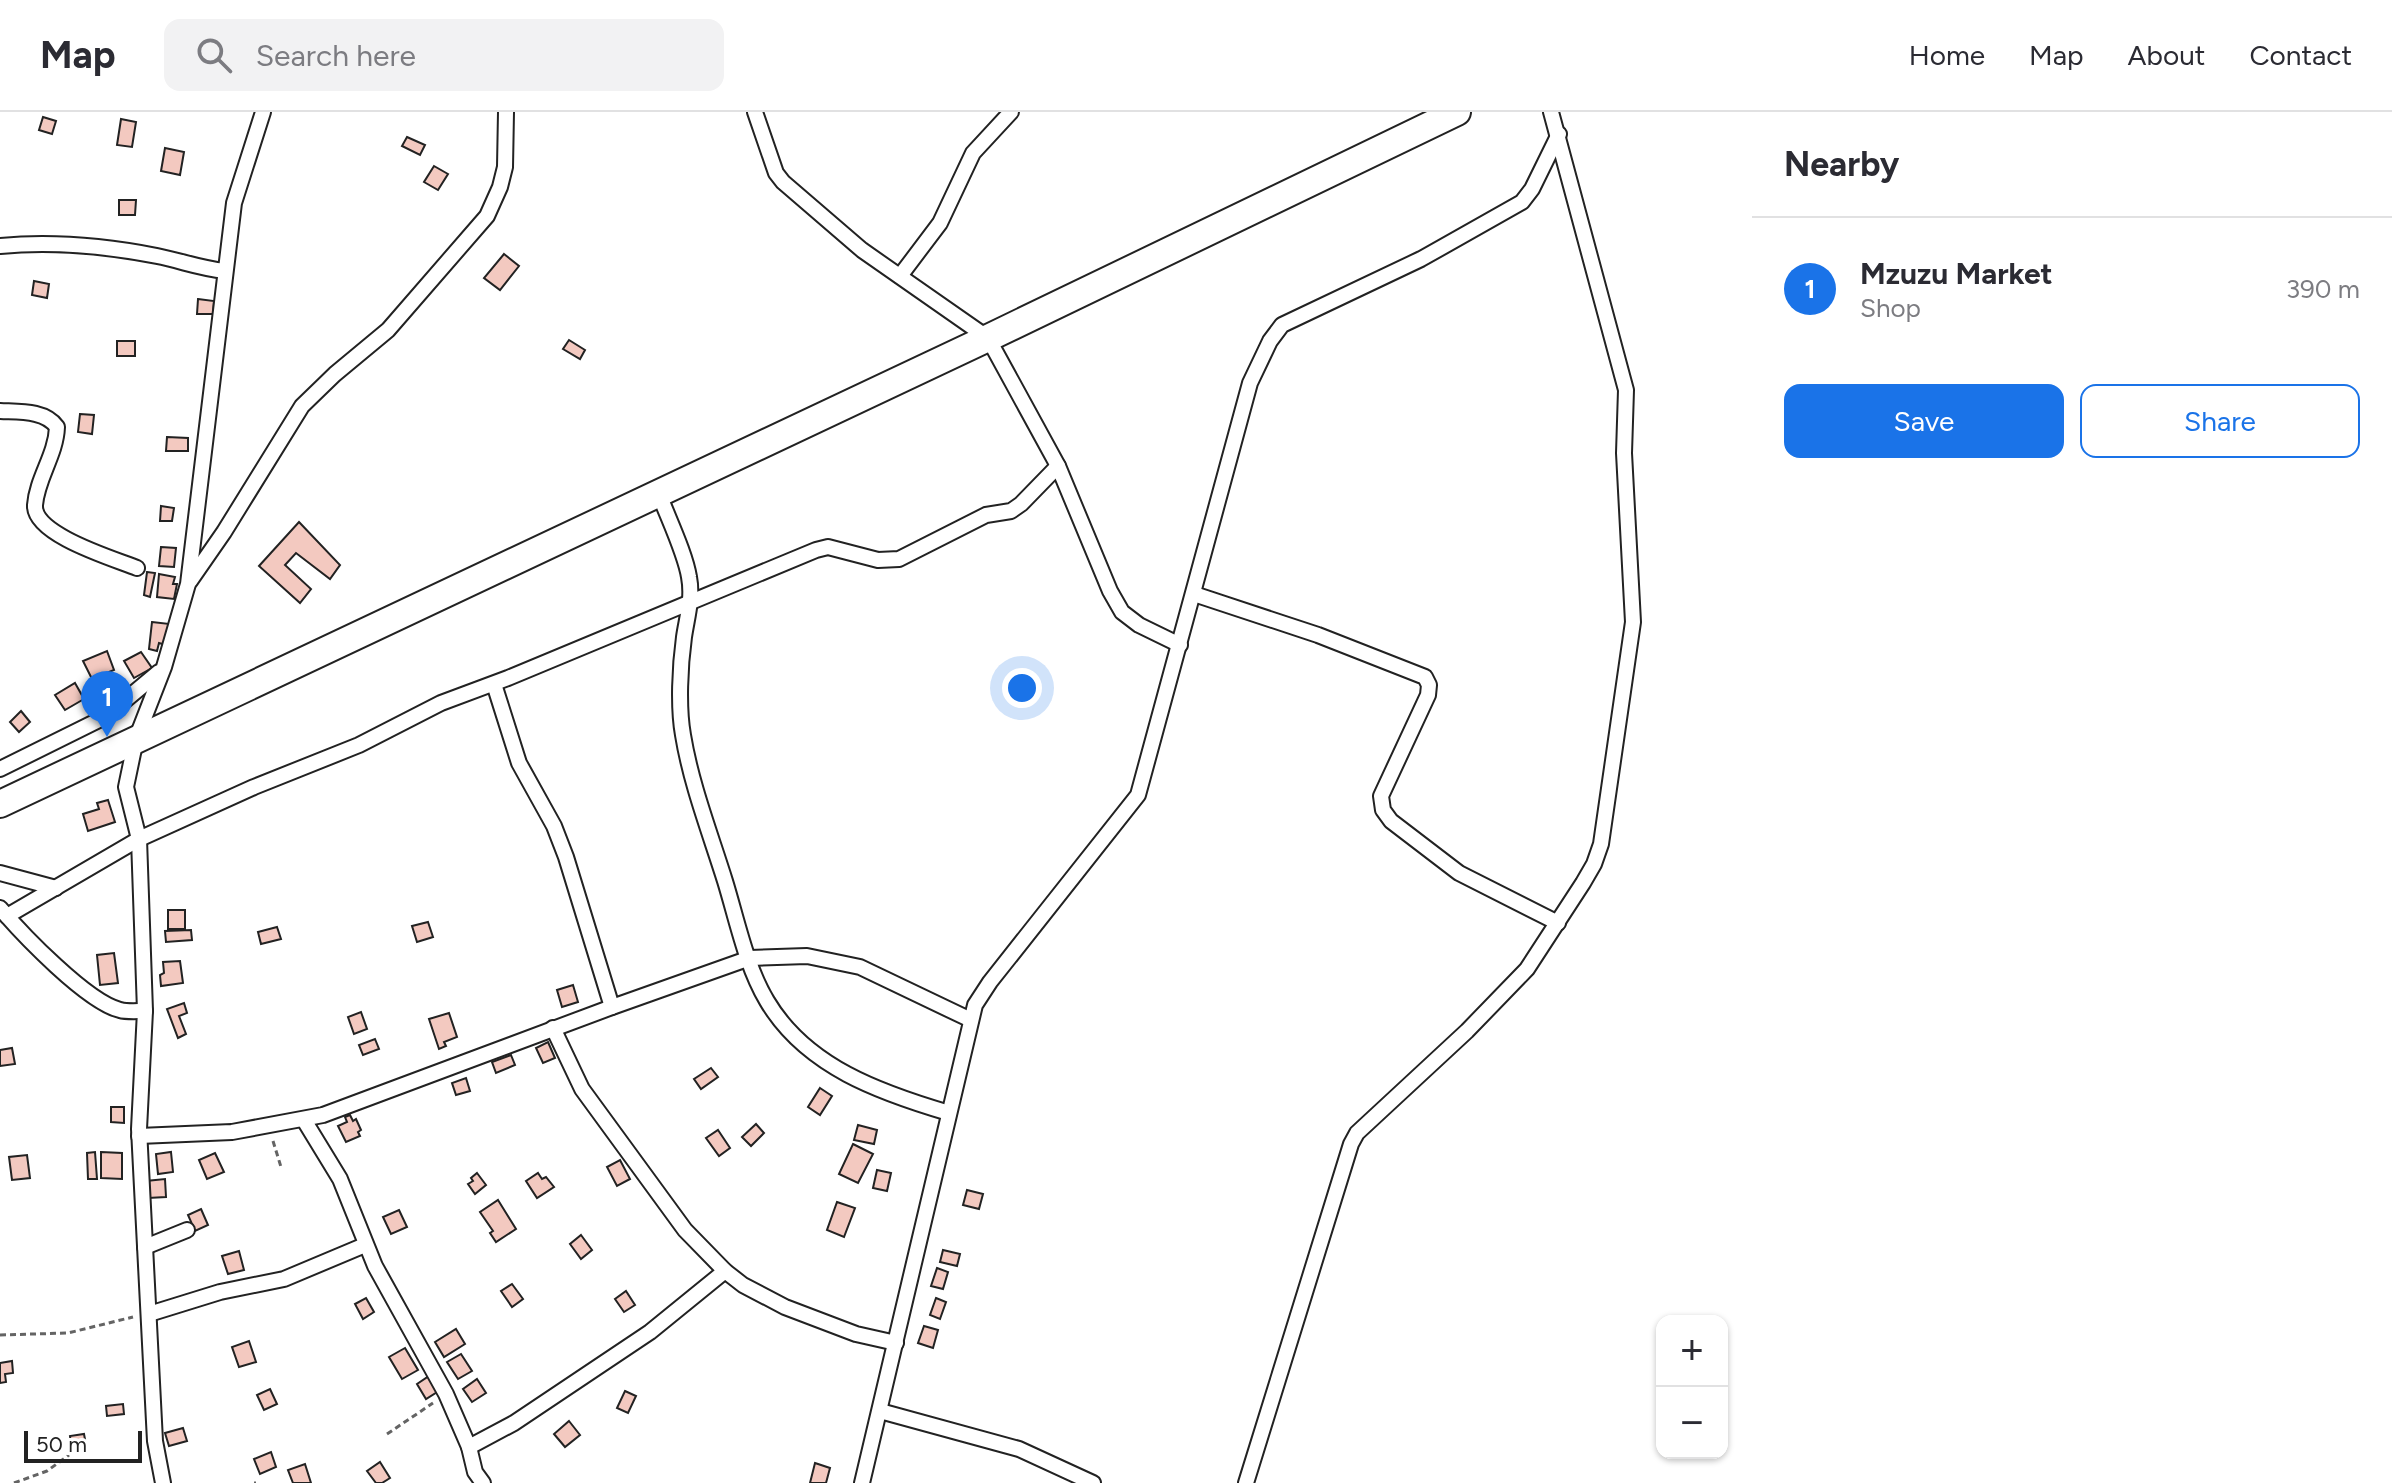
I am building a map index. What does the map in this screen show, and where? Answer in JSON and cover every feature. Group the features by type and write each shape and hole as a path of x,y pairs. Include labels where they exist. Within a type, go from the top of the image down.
{"highway":[{"path":"0,804 988,338 1457,112"}],"street":[{"path":"163,1483 155,1441 139,1136 145,1011 139,839 126,787 136,739 164,667 188,584 234,203 263,112"},
{"path":"188,584 302,406 388,330 487,216 505,167 506,112"},
{"path":"755,112 776,173 783,182 862,250 988,338 1058,466 1110,591 1122,612 1139,625 1180,645"},
{"path":"900,276 940,223 973,153 1011,112"},
{"path":"1246,1483 1345,1159 1357,1133 1467,1031 1527,969 1594,864 1601,844 1633,622 1624,453 1626,390 1551,112"},
{"path":"862,1483 975,1005 1138,795 1250,383 1259,361 1282,325 1421,259 1522,202 1532,189 1559,134"},
{"path":"0,246 34,243 84,246 160,257 188,266 225,271"},
{"path":"0,411 42,415 57,427 51,460 35,506 40,520 76,544 137,568"},
{"path":"145,1011 121,1011 106,1005 73,979 3,912 56,888 139,839 254,787 359,745 441,703 828,547 878,560 899,559 986,515 1011,511 1058,466"},
{"path":"658,491 689,576 691,601 682,676 682,733 704,817 767,1001 798,1040 821,1060 871,1086 949,1113"},
{"path":"1194,594 1318,635 1425,677 1429,685 1428,695 1381,796 1383,810 1391,821 1459,873 1558,923"},
{"path":"0,769 105,717 138,693 164,667"},
{"path":"494,684 519,763 554,826 566,857 612,1007"},
{"path":"0,873 56,888"},
{"path":"139,1136 232,1132 304,1120 351,1107 553,1028 750,958 807,956 860,967 971,1020"},
{"path":"553,1028 582,1089 685,1230 725,1271 743,1285 785,1307 856,1334 896,1343"},
{"path":"304,1120 340,1179 365,1245 389,1295 446,1394 469,1447 475,1472 483,1483"},
{"path":"145,1247 187,1230"},
{"path":"149,1314 220,1292 284,1279 365,1245"},
{"path":"469,1447 514,1423 650,1332 725,1271"},
{"path":"880,1411 1019,1449 1093,1483"}],"path":[{"path":"267,1126 281,1167"},
{"path":"0,1335 68,1333 149,1314"},
{"path":"387,1434 446,1394"},
{"path":"14,1483 47,1471 69,1455"}],"building":[{"path":"43,117 56,121 52,134 39,130"},
{"path":"121,119 136,122 132,147 117,145"},
{"path":"407,137 425,145 420,155 402,146"},
{"path":"165,148 184,152 180,175 161,171"},
{"path":"434,166 448,174 438,190 424,182"},
{"path":"119,200 136,200 135,215 119,215"},
{"path":"504,254 519,266 500,290 484,278"},
{"path":"34,281 49,284 47,298 32,295"},
{"path":"198,299 214,301 213,314 197,314"},
{"path":"569,340 585,350 580,359 563,349"},
{"path":"117,341 135,341 135,356 117,356"},
{"path":"80,414 94,415 92,434 78,432"},
{"path":"167,437 188,438 188,451 166,451"},
{"path":"161,506 174,508 172,521 160,521"},
{"path":"299,522 340,565 330,579 296,553 285,565 311,589 300,603 259,566"},
{"path":"161,547 176,548 174,567 159,566"},
{"path":"147,572 155,573 150,597 144,595"},
{"path":"159,574 175,577 174,599 157,597"},
{"path":"152,622 170,624 166,645 159,643 157,651 149,649"},
{"path":"107,651 114,670 92,679 83,661"},
{"path":"141,652 152,668 134,678 124,661"},
{"path":"75,683 84,699 65,710 55,695"},
{"path":"21,711 30,722 19,732 10,722"},
{"path":"108,800 115,822 88,831 83,814 99,809 97,803"},
{"path":"168,910 185,910 185,929 168,929"},
{"path":"428,922 433,937 417,942 412,926"},
{"path":"277,927 281,939 261,944 258,932"},
{"path":"191,930 192,940 166,942 165,931"},
{"path":"114,953 118,983 100,985 97,955"},
{"path":"180,961 183,983 161,986 163,962"},
{"path":"573,985 578,1002 562,1007 557,990"},
{"path":"184,1003 187,1013 179,1016 186,1034 178,1038 167,1009"},
{"path":"361,1012 367,1029 354,1034 348,1017"},
{"path":"449,1013 457,1037 444,1042 446,1046 439,1049 429,1019"},
{"path":"375,1039 379,1049 363,1055 359,1045"},
{"path":"548,1042 555,1058 543,1063 536,1048"},
{"path":"12,1048 15,1064 0,1066 0,1050"},
{"path":"511,1055 515,1065 496,1073 492,1062"},
{"path":"711,1068 718,1077 701,1089 694,1079"},
{"path":"466,1078 470,1091 456,1095 452,1083"},
{"path":"820,1088 832,1096 820,1115 808,1107"},
{"path":"111,1107 124,1107 124,1123 111,1122"},
{"path":"350,1115 353,1121 356,1119 361,1130 358,1132 360,1136 346,1142 338,1126 347,1122 345,1117"},
{"path":"756,1124 764,1133 751,1146 742,1137"},
{"path":"858,1125 877,1130 874,1144 854,1140"},
{"path":"718,1130 730,1148 719,1156 706,1138"},
{"path":"853,1144 873,1154 858,1183 839,1174"},
{"path":"95,1152 97,1179 88,1179 87,1153"},
{"path":"101,1152 122,1153 122,1179 101,1178"},
{"path":"171,1152 173,1172 158,1174 156,1154"},
{"path":"215,1153 224,1172 207,1179 199,1160"},
{"path":"27,1155 30,1178 12,1180 9,1157"},
{"path":"620,1160 630,1179 617,1186 607,1167"},
{"path":"877,1170 891,1173 887,1191 873,1188"},
{"path":"477,1173 486,1185 475,1194 468,1184"},
{"path":"538,1173 554,1187 537,1198 526,1181"},
{"path":"165,1179 166,1197 148,1198 146,1181"},
{"path":"967,1190 983,1194 979,1209 963,1205"},
{"path":"498,1200 516,1229 496,1242 490,1233 493,1231 480,1212"},
{"path":"837,1202 855,1208 844,1237 827,1230"},
{"path":"201,1209 208,1225 195,1231 188,1215"},
{"path":"399,1210 407,1227 391,1234 383,1217"},
{"path":"581,1235 592,1250 581,1259 570,1244"},
{"path":"943,1250 960,1254 957,1266 940,1262"},
{"path":"239,1251 244,1270 228,1274 222,1256"},
{"path":"937,1268 948,1272 943,1289 931,1286"},
{"path":"512,1284 523,1299 512,1307 501,1291"},
{"path":"626,1291 635,1305 624,1312 615,1299"},
{"path":"366,1298 374,1312 363,1319 355,1304"},
{"path":"936,1298 946,1302 940,1319 930,1315"},
{"path":"924,1326 938,1330 933,1348 918,1343"},
{"path":"456,1329 465,1344 444,1357 435,1342"},
{"path":"249,1341 256,1362 239,1367 232,1347"},
{"path":"405,1348 418,1370 402,1379 389,1357"},
{"path":"461,1354 472,1371 458,1379 447,1362"},
{"path":"12,1361 13,1373 5,1374 6,1382 0,1383 0,1363"},
{"path":"432,1374 442,1389 426,1399 417,1384"},
{"path":"477,1379 486,1393 472,1402 463,1389"},
{"path":"270,1389 277,1404 264,1410 257,1395"},
{"path":"625,1391 636,1396 628,1413 617,1408"},
{"path":"123,1404 124,1414 107,1416 106,1406"},
{"path":"569,1421 580,1435 565,1447 554,1434"},
{"path":"183,1428 187,1441 169,1446 165,1433"},
{"path":"84,1434 87,1450 72,1453 70,1436"},
{"path":"271,1452 276,1467 260,1474 254,1459"},
{"path":"380,1462 390,1478 376,1483 367,1471"},
{"path":"815,1463 830,1468 826,1483 810,1483"},
{"path":"305,1464 311,1483 293,1483 288,1470"}],"place":[{"name":"Mzuzu Market","path":"107,737"}]}
